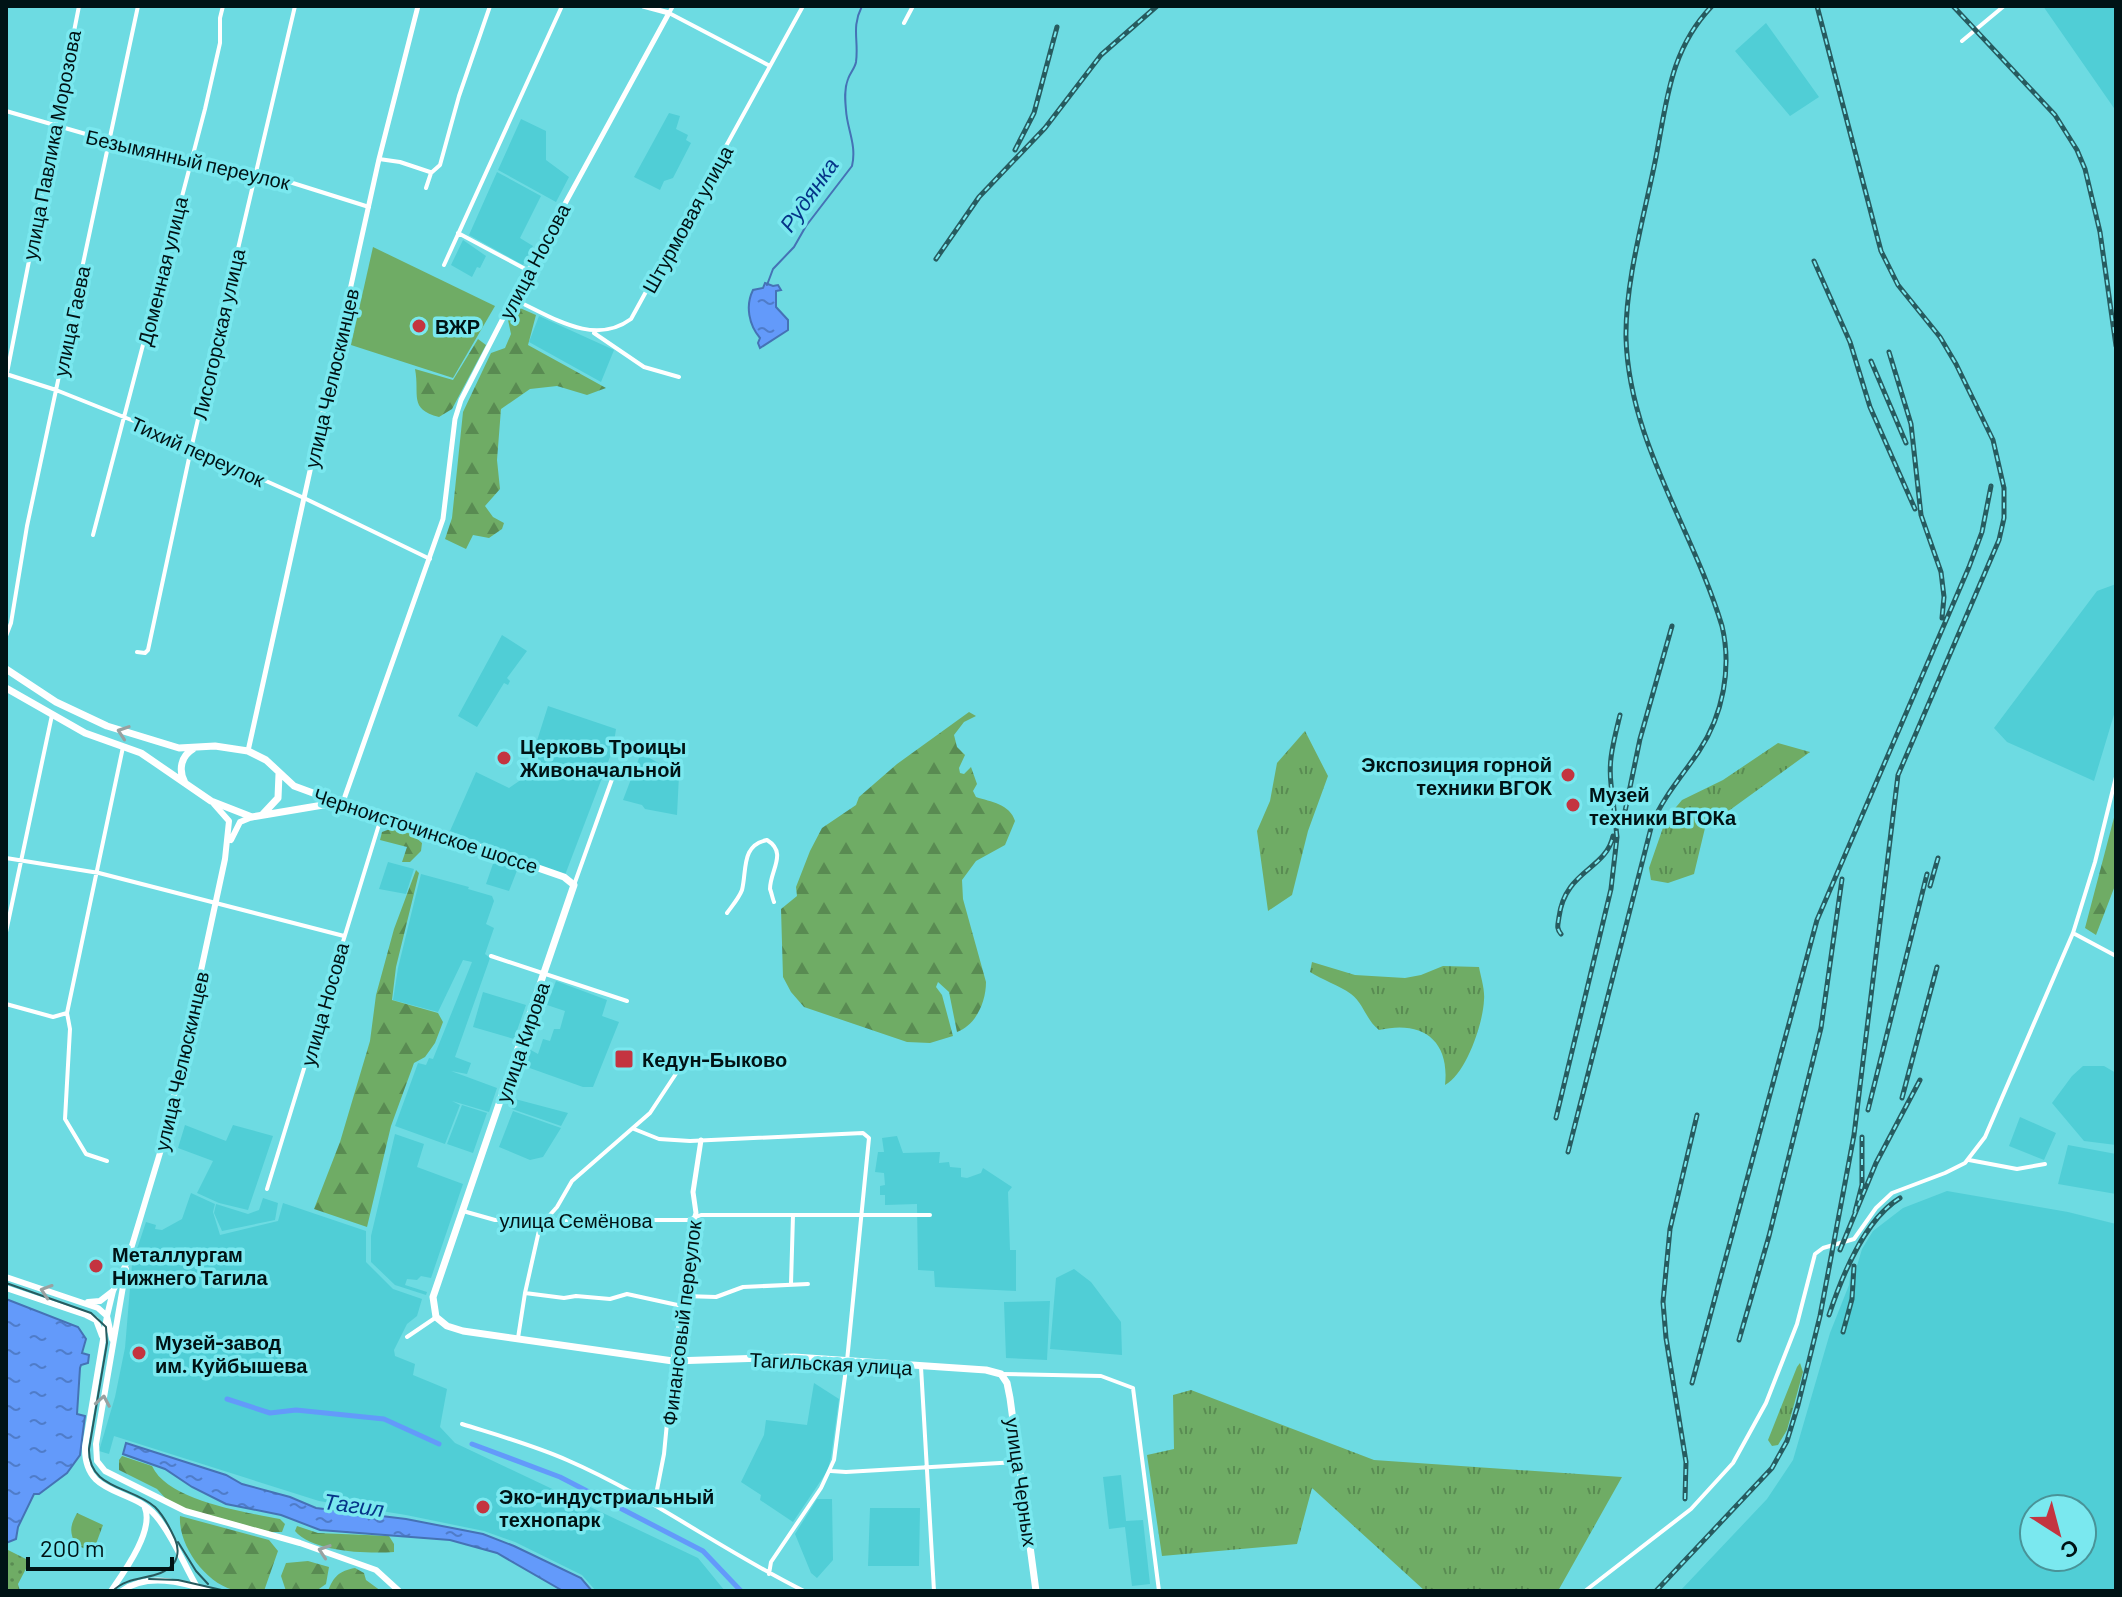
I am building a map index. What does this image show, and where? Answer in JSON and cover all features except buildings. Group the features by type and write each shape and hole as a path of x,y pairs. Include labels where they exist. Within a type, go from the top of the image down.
{"main road":[{"path":"6,669 92,721 163,745 248,751 266,760 279,774 278,798 261,815"},
{"path":"6,688 85,733 141,753 211,801 252,817 340,802"},
{"path":"186,783 182,777 182,762 188,752 199,746"},
{"name":"Черноисточинское шоссе","path":"279,774 294,786 381,818 483,847 564,877 574,885"},
{"name":"улица Челюскинцев","path":"143,1505 101,1485 88,1471 85,1456 107,1316 113,1291 127,1262 166,1133 225,859 229,821 211,801"},
{"name":"улица Челюскинцев","path":"225,859 235,828 252,817"},
{"name":"улица Кирова","path":"436,1317 433,1297 574,885"},
{"name":"улица Челюскинцев","path":"127,1262 96,1444 97,1461 109,1474 185,1511 348,1559 376,1570 399,1591"},
{"path":"6,1277 98,1308 107,1316 113,1346"},
{"path":"6,1288 93,1319 99,1326 102,1340"},
{"path":"83,1302 100,1301 113,1291"},
{"name":"Тагильская улица","path":"436,1317 454,1329 673,1361 769,1356 986,1370 1001,1374"},
{"name":"улица Черных","path":"1001,1374 1008,1386 1036,1591"},
{"path":"143,1505 159,1520 197,1587"},
{"path":"111,1591 128,1566 146,1527 147,1513 143,1505"},
{"path":"122,1591 137,1583 155,1580 209,1591"}],"street":[{"name":"улица Павлика Морозова","path":"6,375 79,6"},
{"name":"улица Гаева","path":"6,636 138,6"},
{"name":"Доменная улица","path":"93,535 220,43 223,6"},
{"name":"Лисогорская улица","path":"137,652 145,653 148,650 191,449 295,6"},
{"name":"улица Челюскинцев","path":"248,751 379,159 418,6"},
{"path":"426,188 431,173 440,165 459,96 490,6"},
{"path":"444,265 562,6"},
{"path":"643,6 669,13 770,66"},
{"name":"улица Носова","path":"340,802 430,559 446,503 458,410 513,299 673,6"},
{"name":"Штурмовая улица","path":"594,332 615,329 636,312 803,6"},
{"path":"904,23 913,6"},
{"path":"1962,41 2004,6"},
{"name":"Безымянный переулок","path":"6,111 231,172 280,179 369,207"},
{"path":"379,159 400,162 431,173"},
{"path":"458,233 529,271"},
{"path":"513,299 594,332 644,367 679,377"},
{"name":"Тихий переулок","path":"6,375 56,390 179,439 203,457 304,498 430,559"},
{"path":"6,932 52,715"},
{"path":"107,1161 86,1154 65,1119 70,1029 67,1013 123,746"},
{"name":"улица Кирова","path":"574,885 616,768"},
{"path":"1585,1591 1691,1509 1733,1463 1766,1403 1792,1337 1805,1300 1815,1254 1823,1248 1854,1239 1876,1208 1892,1193 1953,1170 1969,1160 1985,1137 2073,933 2116,777"},
{"name":"улица Носова","path":"267,1189 381,818"},
{"path":"727,913 740,894 748,852 759,841 771,842 778,851 770,888 774,902"},
{"path":"6,858 94,873 344,936"},
{"path":"2073,933 2116,956"},
{"path":"491,956 627,1001"},
{"path":"6,1004 53,1017 67,1013"},
{"path":"518,1340 539,1229 572,1181 650,1113 685,1060"},
{"path":"634,1129 669,1141 866,1134 871,1143 866,1166 839,1429 831,1471 778,1550 769,1574"},
{"name":"Финансовый переулок","path":"654,1505 664,1454 673,1361 696,1213 693,1192 701,1140"},
{"path":"1969,1160 2017,1169 2045,1164"},
{"name":"улица Семёнова","path":"463,1211 495,1220 694,1218 701,1215 930,1215"},
{"path":"791,1284 793,1215"},
{"path":"684,1296 716,1297 743,1287 808,1284"},
{"path":"525,1293 610,1299 627,1294 682,1306"},
{"path":"407,1337 436,1317"},
{"path":"921,1367 934,1591"},
{"name":"Тагильская улица","path":"1001,1374 1101,1376 1133,1388 1159,1591"},
{"path":"462,1424 567,1460 654,1505 769,1574 804,1591"},
{"path":"831,1471 1019,1462"},
{"path":"74,1591 94,1591"}],"shaded area":[{"path":"2043,6 2116,6 2116,111"},
{"path":"1766,23 1819,97 1790,116 1735,51"},
{"path":"669,113 680,116 676,129 688,135 686,140 691,143 673,178 664,181 660,190 634,177"},
{"path":"521,119 546,131 546,160 569,177 556,202 498,170"},
{"path":"497,172 541,196 520,238 533,246 523,265 469,235"},
{"path":"463,240 486,256 472,277 451,265"},
{"path":"539,316 614,350 601,382 529,342"},
{"path":"2116,584 2116,708 2094,781 2007,742 1994,728 2097,591"},
{"path":"502,635 527,651 507,678 510,681 508,685 504,683 477,727 458,716"},
{"path":"548,706 616,729 613,749 565,875 450,831 476,772 509,788 535,770 529,766"},
{"path":"641,753 679,775 677,815 645,809 642,805 623,800"},
{"path":"495,858 518,868 509,891 486,884"},
{"path":"388,862 414,869 406,894 379,889"},
{"path":"421,874 469,887 492,896 494,901 486,924 494,928 485,954 490,958 455,1057 471,1063 467,1074 451,1071 497,1088 489,1112 452,1101 460,1105 445,1144 395,1126 418,1063 426,1065 429,1058 433,1059 472,962 463,960 438,1012 393,1000"},
{"path":"556,981 607,1000 602,1016 619,1022 593,1087 583,1087 524,1066 529,1049 538,1054 543,1039 550,1041 554,1029 560,1029 565,1011 547,1005"},
{"path":"483,992 526,1005 514,1039 473,1027"},
{"path":"2083,1066 2104,1066 2116,1073 2116,1145 2084,1141 2052,1103"},
{"path":"515,1099 568,1113 561,1126 512,1109"},
{"path":"462,1105 487,1113 473,1153 447,1144"},
{"path":"513,1111 561,1128 543,1157 530,1160 499,1147"},
{"path":"2020,1117 2056,1133 2044,1160 2009,1146"},
{"path":"185,1125 226,1141 233,1125 273,1136 248,1210 219,1203 197,1193 213,1161 178,1148"},
{"path":"395,1134 424,1144 417,1167 463,1184 431,1278 421,1276 417,1280 407,1279 405,1285 427,1292 426,1295 395,1285 371,1262 371,1236"},
{"path":"897,1136 903,1153 940,1152 939,1163 949,1162 950,1167 961,1168 961,1177 981,1173 983,1168 1012,1187 1008,1192 1010,1250 1016,1250 1016,1291 935,1287 934,1271 918,1270 917,1204 885,1205 885,1195 880,1195 880,1186 885,1185 884,1173 875,1172 878,1152 884,1152 882,1138"},
{"path":"2068,1145 2116,1154 2116,1194 2058,1184"},
{"path":"1947,1191 2068,1212 2116,1224 2116,1591 1680,1591 1767,1499 1793,1460 1830,1333 1849,1285 1851,1268 1856,1269 1862,1249 1873,1231 1903,1208"},
{"path":"191,1193 215,1204 213,1212 220,1235 278,1221 283,1203 366,1231 366,1262 393,1289 422,1299 417,1316 407,1324 394,1350 395,1356 415,1364 413,1375 447,1389 440,1427 455,1443 698,1558 725,1591 596,1591 582,1575 515,1542 484,1531 319,1501 114,1436 109,1454 99,1451 125,1348 132,1264 146,1222 162,1230 182,1219"},
{"path":"263,1198 278,1203 275,1220 222,1231 214,1213 216,1204 248,1214 259,1210"},
{"path":"1074,1269 1091,1282 1121,1322 1122,1355 1050,1349 1056,1278"},
{"path":"1050,1301 1047,1360 1006,1358 1004,1302"},
{"path":"814,1383 839,1399 831,1457 828,1470 793,1522 760,1500 761,1495 741,1482 764,1435 766,1420 807,1425"},
{"path":"1121,1475 1126,1521 1143,1520 1150,1584 1132,1586 1125,1527 1109,1529 1103,1477"},
{"path":"817,1499 832,1499 833,1560 817,1578 811,1573 795,1534"},
{"path":"870,1508 920,1508 919,1566 868,1566"}],"green space":[{"name":"ВЖР","path":"373,247 495,306 453,378 351,345"},
{"path":"520,308 536,315 528,345 606,388 587,395 557,386 530,389 501,409 497,460 500,489 485,506 493,517 504,523 502,529 489,538 473,535 466,549 445,539 452,518 463,412 491,353 505,348 511,334 508,320"},
{"path":"478,339 486,345 452,409 439,417 423,410 417,400 415,369 453,380"},
{"path":"969,712 976,716 964,722 954,735 957,747 965,755 960,773 964,774 971,767 977,784 973,791 976,797 1004,807 1015,821 1005,845 976,861 962,880 963,899 986,982 979,1012 970,1024 957,1032 949,992 938,982 936,987 942,995 953,1036 930,1043 907,1042 804,1007 783,977 781,909 797,896 796,887 822,828 856,805 859,797 897,764"},
{"path":"1305,731 1328,776 1308,831 1292,895 1268,911 1257,831 1270,801 1277,763"},
{"path":"1778,743 1810,752 1705,828 1694,874 1668,883 1651,880 1649,868 1666,819 1682,800 1723,780"},
{"path":"2116,810 2116,883 2096,935 2085,928"},
{"path":"390,829 412,834 422,843 421,851 410,862 402,862 407,847 380,840 382,832"},
{"path":"416,870 419,873 396,967 392,1000 438,1013 443,1022 435,1043 425,1057 414,1063 391,1126 367,1227 314,1209 340,1142 370,1041 376,995 394,929"},
{"path":"1312,962 1355,975 1405,978 1443,966 1479,967 1484,992 1483,1010 1472,1047 1453,1079 1445,1085 1443,1056 1430,1037 1408,1028 1379,1030 1351,994 1310,972"},
{"path":"1800,1363 1803,1372 1787,1430 1778,1445 1772,1446 1768,1440"},
{"path":"1191,1390 1374,1460 1622,1477 1558,1591 1425,1591 1312,1488 1297,1544 1162,1556 1147,1455 1174,1449 1173,1395"},
{"path":"122,1456 152,1466 161,1478 190,1496 280,1519 285,1524 282,1532 270,1532 168,1501 157,1489 119,1470"},
{"path":"77,1513 103,1525 93,1552 76,1545 71,1533"},
{"path":"180,1516 269,1540 278,1551 264,1591 227,1588 205,1573 189,1552"},
{"path":"297,1526 318,1533 389,1536 394,1552 356,1552 327,1547 303,1538 295,1531"},
{"path":"6,1549 30,1561 18,1584 20,1591 6,1591"},
{"path":"308,1561 329,1567 326,1584 316,1591 286,1591 281,1576 286,1563"},
{"path":"355,1568 381,1591 328,1591 338,1575"}],"water":[{"path":"765,283 778,285 781,290 776,291 776,307 788,320 788,330 760,348 760,338 751,321 749,302 753,290 763,288"},
{"path":"6,1299 78,1327 86,1339 82,1353 89,1355 88,1363 80,1368 77,1414 85,1416 80,1455 67,1473 39,1494 34,1494 18,1527 16,1539 6,1543"},
{"path":"126,1443 316,1508 406,1519 483,1534 581,1578 592,1591 563,1591 497,1553 450,1540 320,1530 281,1515 226,1504 165,1469 123,1454"}],"waterway":[{"name":"Рудянка","path":"767,285 773,269 794,247 806,226 852,166 845,91 856,62 856,28 862,6"},
{"path":"227,1399 270,1413 296,1410 384,1419 439,1444"},
{"path":"472,1444 560,1477 703,1551 741,1591"}],"tram line":[{"path":"6,1283 91,1313 106,1327 107,1343 89,1449 91,1462 103,1479 155,1507 171,1530 178,1551 176,1560 168,1569 120,1585 113,1591"},
{"path":"178,1542 208,1584"},
{"path":"149,1579 178,1580 226,1591"}],"railway":[{"path":"936,259 979,197 1045,128 1101,55 1157,6"},
{"path":"1568,1152 1652,824 1667,795 1707,737 1723,691 1726,658 1722,626 1710,590 1650,449 1638,413 1626,338 1632,270 1667,96 1687,40 1712,6"},
{"path":"1656,1591 1772,1468 1787,1441 1820,1316 1854,1135 1898,775 1999,540 2004,518 2004,488 1993,440 1956,364 1940,337 1898,285 1881,251 1817,6"},
{"path":"1953,6 2055,115 2077,150 2085,169 2100,232 2116,346"},
{"path":"1015,150 1034,113 1057,27"},
{"path":"1814,261 1850,342 1870,407 1915,509"},
{"path":"1889,352 1911,424 1921,515 1941,572 1944,597 1942,618"},
{"path":"1871,361 1906,443"},
{"path":"1692,1383 1817,920 1969,567 1982,532 1991,486"},
{"path":"1623,821 1640,739 1672,626"},
{"path":"1614,802 1610,768 1620,715"},
{"path":"1556,1118 1611,889 1617,837 1612,791"},
{"path":"1561,934 1559,917 1569,889 1602,856 1613,836"},
{"path":"1930,886 1938,858"},
{"path":"1868,1110 1927,874"},
{"path":"1739,1340 1769,1236 1821,1028 1842,879"},
{"path":"1902,1098 1937,967"},
{"path":"1840,1250 1876,1163 1920,1080"},
{"path":"1685,1499 1686,1462 1663,1302 1670,1229 1697,1115"},
{"path":"1855,1212 1862,1185 1862,1137"},
{"path":"1829,1315 1865,1234 1900,1198"},
{"path":"1843,1332 1852,1299 1854,1266"}],"place":[{"name":"ВЖР","path":"419,326"},
{"name":"Церковь Троицы Живоначальной","path":"504,758"},
{"name":"Экспозиция горной техники ВГОК","path":"1568,775"},
{"name":"Музей техники ВГОКа","path":"1573,805"},
{"name":"Кедун-Быково","path":"624,1059"},
{"name":"Металлургам Нижнего Тагила","path":"96,1266"},
{"name":"Музей-завод им. Куйбышева","path":"139,1353"},
{"name":"Эко-индустриальный технопарк","path":"483,1507"}],"water label":[{"name":"Тагил","path":"354,1504"}]}
